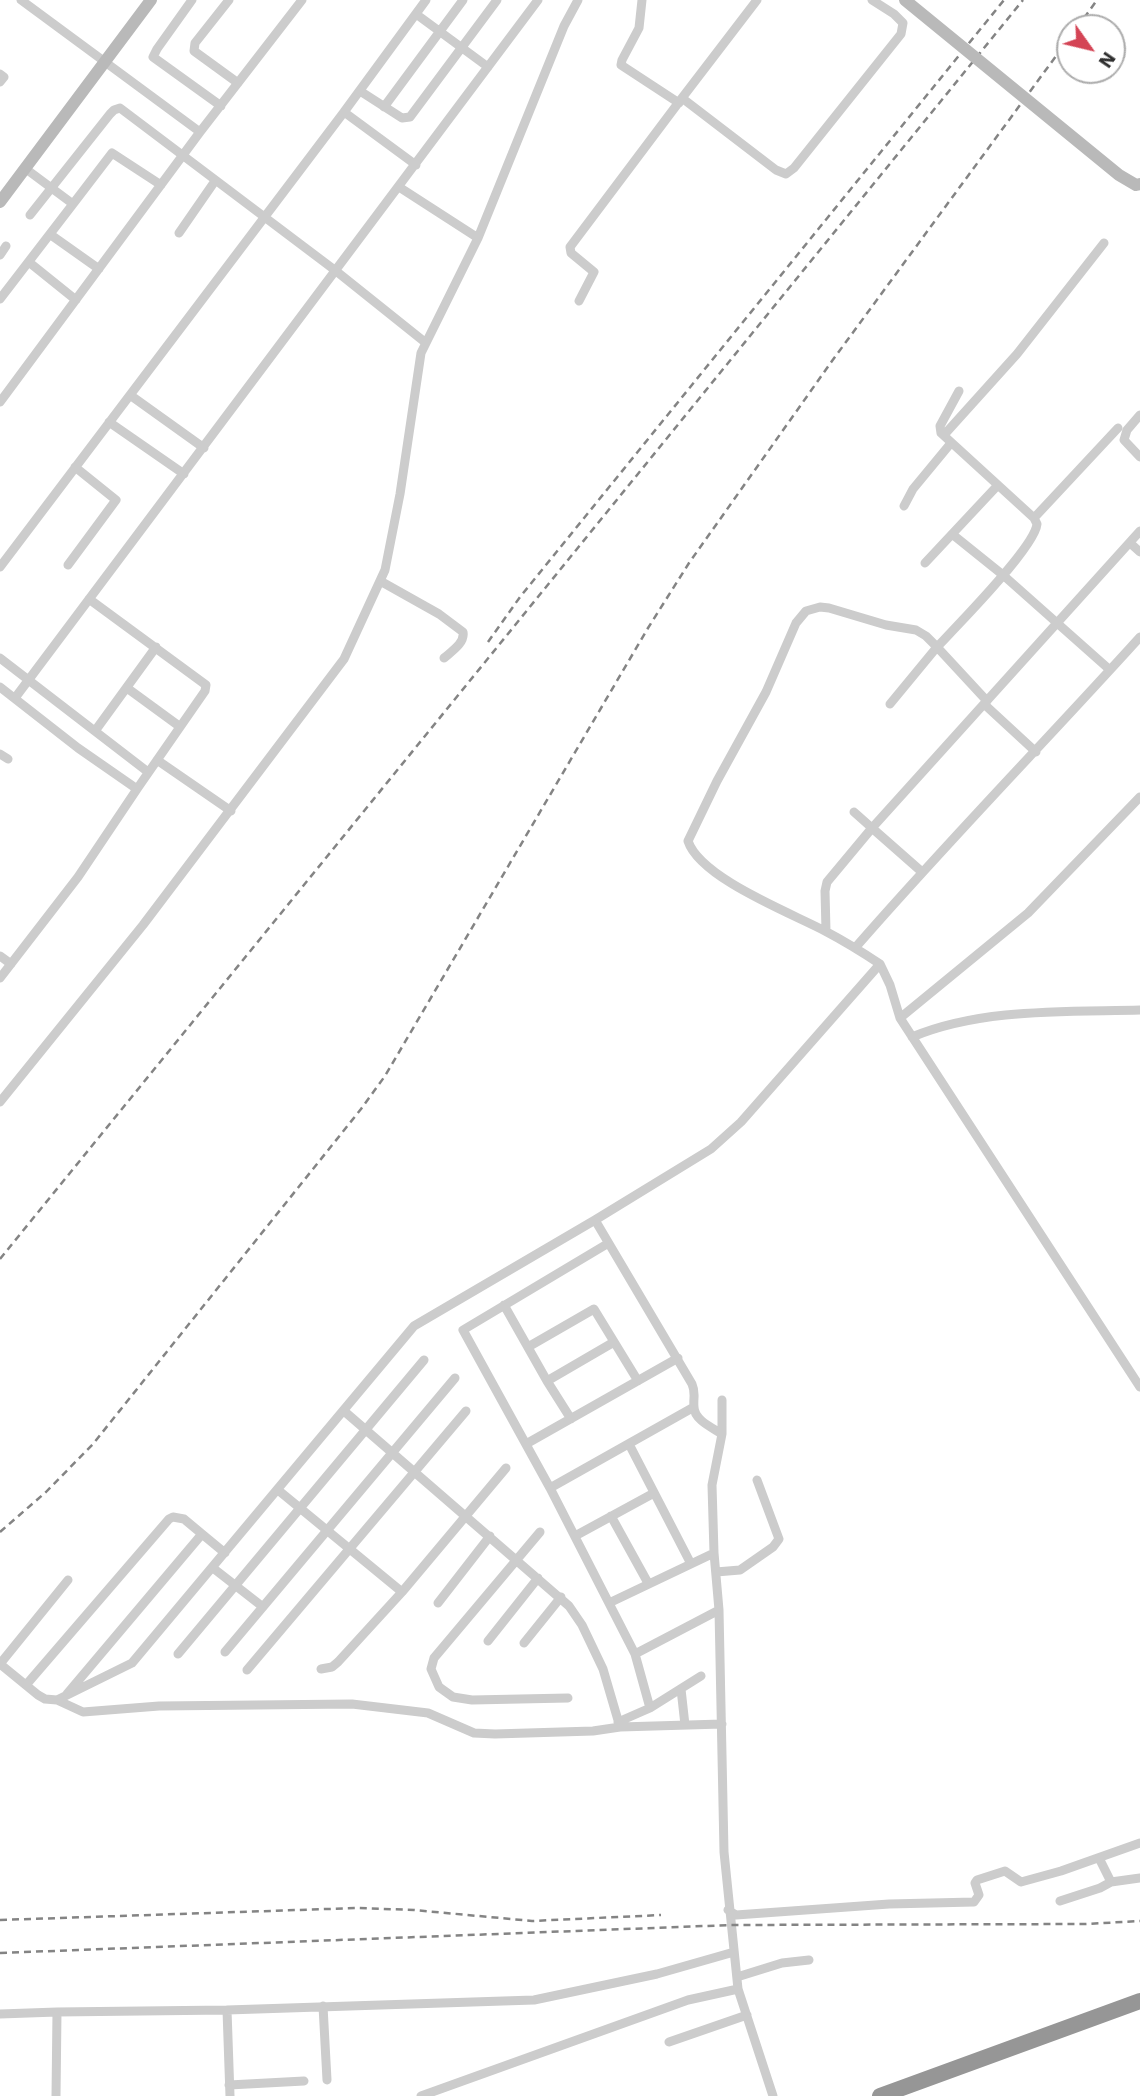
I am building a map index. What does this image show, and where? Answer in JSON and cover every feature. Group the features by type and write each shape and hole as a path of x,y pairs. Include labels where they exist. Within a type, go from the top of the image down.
{"highway":[{"path":"880,2096 1140,2001"},
{"path":"910,2096 1140,2012"}],"main road":[{"path":"0,202 151,0"},
{"path":"905,0 1119,175 1136,185 1140,184"}],"street":[{"path":"21,0 200,132"},
{"path":"192,0 153,57 221,106"},
{"path":"229,0 195,43 194,51 238,83"},
{"path":"1,397 302,0"},
{"path":"0,567 426,0"},
{"path":"384,107 463,0"},
{"path":"360,91 405,119 410,117 497,0"},
{"path":"15,698 538,0"},
{"path":"0,1102 143,925 344,659 382,582 400,494 417,365 478,238 564,26 578,0"},
{"path":"642,0 639,28 621,65 680,101 776,170 786,174 790,173 901,34 903,23 899,18 872,0"},
{"path":"579,301 594,272 571,253 570,247 757,0"},
{"path":"416,14 488,67"},
{"path":"0,74 4,77 0,82"},
{"path":"30,215 117,108 336,271 426,342"},
{"path":"344,112 416,165"},
{"path":"0,300 112,152 161,185"},
{"path":"26,169 73,204"},
{"path":"178,233 215,181"},
{"path":"399,187 478,238"},
{"path":"51,235 99,269"},
{"path":"944,435 1025,344 1104,243"},
{"path":"0,255 6,246"},
{"path":"30,263 76,300"},
{"path":"890,704 1003,575 1037,530 1034,518 944,435 940,426 959,391"},
{"path":"130,395 204,448"},
{"path":"1140,415 1127,430 1124,440 1140,457"},
{"path":"109,422 184,474"},
{"path":"1034,518 1118,428"},
{"path":"904,506 913,489 951,443"},
{"path":"68,565 116,500 75,467"},
{"path":"925,563 998,485"},
{"path":"826,931 827,882 872,828 1140,531"},
{"path":"952,534 1003,575 1110,670"},
{"path":"1129,543 1140,552"},
{"path":"382,582 439,614 463,632 461,643 444,658"},
{"path":"0,978 78,877 203,694 206,685 89,599"},
{"path":"1036,751 985,702 920,632 820,607 806,611 796,623 766,692 688,841 694,852 725,879 826,931 880,964 900,1018 1140,1387"},
{"path":"855,948 1140,637"},
{"path":"95,731 156,647"},
{"path":"0,659 148,772"},
{"path":"0,687 78,748 137,789"},
{"path":"127,688 179,726"},
{"path":"157,760 231,811"},
{"path":"900,1018 1028,914 1140,797"},
{"path":"853,812 922,872"},
{"path":"0,956 11,964"},
{"path":"68,1580 0,1664 45,1699 60,1699 132,1663 419,1321 595,1220 724,1139 880,964"},
{"path":"912,1037 951,1023 1007,1014 1140,1010"},
{"path":"595,1220 678,1358 695,1391 694,1407 698,1417 722,1434"},
{"path":"607,1244 463,1330 550,1488 635,1654 650,1708"},
{"path":"504,1305 571,1419"},
{"path":"528,1347 594,1309 638,1381"},
{"path":"547,1381 614,1342"},
{"path":"526,1444 678,1358"},
{"path":"178,1654 424,1360"},
{"path":"225,1652 455,1378"},
{"path":"722,1400 722,1434 712,1485 719,1610 723,1852 738,1989 773,2096"},
{"path":"550,1488 694,1407"},
{"path":"344,1411 561,1597 582,1625 599,1660 619,1724"},
{"path":"247,1670 466,1411"},
{"path":"629,1444 690,1562"},
{"path":"321,1670 338,1662 402,1592 506,1468"},
{"path":"716,1572 740,1570 773,1547 779,1539 757,1480"},
{"path":"278,1490 402,1592"},
{"path":"575,1536 654,1493"},
{"path":"611,1516 648,1583"},
{"path":"26,1685 173,1517 184,1519 225,1553"},
{"path":"540,1532 434,1658 431,1669 439,1687 445,1693 462,1699 568,1698"},
{"path":"60,1699 202,1534"},
{"path":"438,1603 490,1536"},
{"path":"609,1603 690,1562 714,1553"},
{"path":"213,1568 263,1607"},
{"path":"488,1641 538,1578"},
{"path":"524,1643 561,1597"},
{"path":"635,1654 719,1610"},
{"path":"619,1724 701,1676"},
{"path":"681,1689 685,1725"},
{"path":"60,1699 83,1712 159,1706 352,1704 428,1713 474,1732 495,1734 584,1732 619,1724 722,1724"},
{"path":"729,1910 736,1914 889,1904 974,1902 979,1895 975,1882 977,1880 1005,1871 1021,1882 1140,1843"},
{"path":"1100,1858 1111,1881"},
{"path":"1060,1901 1100,1888 1111,1881 1140,1878"},
{"path":"0,2014 534,2000 657,1974 734,1952"},
{"path":"737,1977 771,1966 809,1960"},
{"path":"421,2096 688,2000 738,1989"},
{"path":"323,2006 327,2080"},
{"path":"227,2010 230,2096"},
{"path":"56,2096 57,2012"},
{"path":"669,2042 747,2015"},
{"path":"229,2085 304,2081"}],"railway":[{"path":"488,642 520,597 1004,0"},
{"path":"0,1259 1023,0"},
{"path":"1087,14 1097,0"},
{"path":"0,1532 46,1492 93,1444 385,1076 648,628 689,563 832,361 1056,56"},
{"path":"0,1920 357,1908 414,1910 532,1921 661,1915"},
{"path":"0,1953 731,1925 1086,1924 1140,1921"}]}
